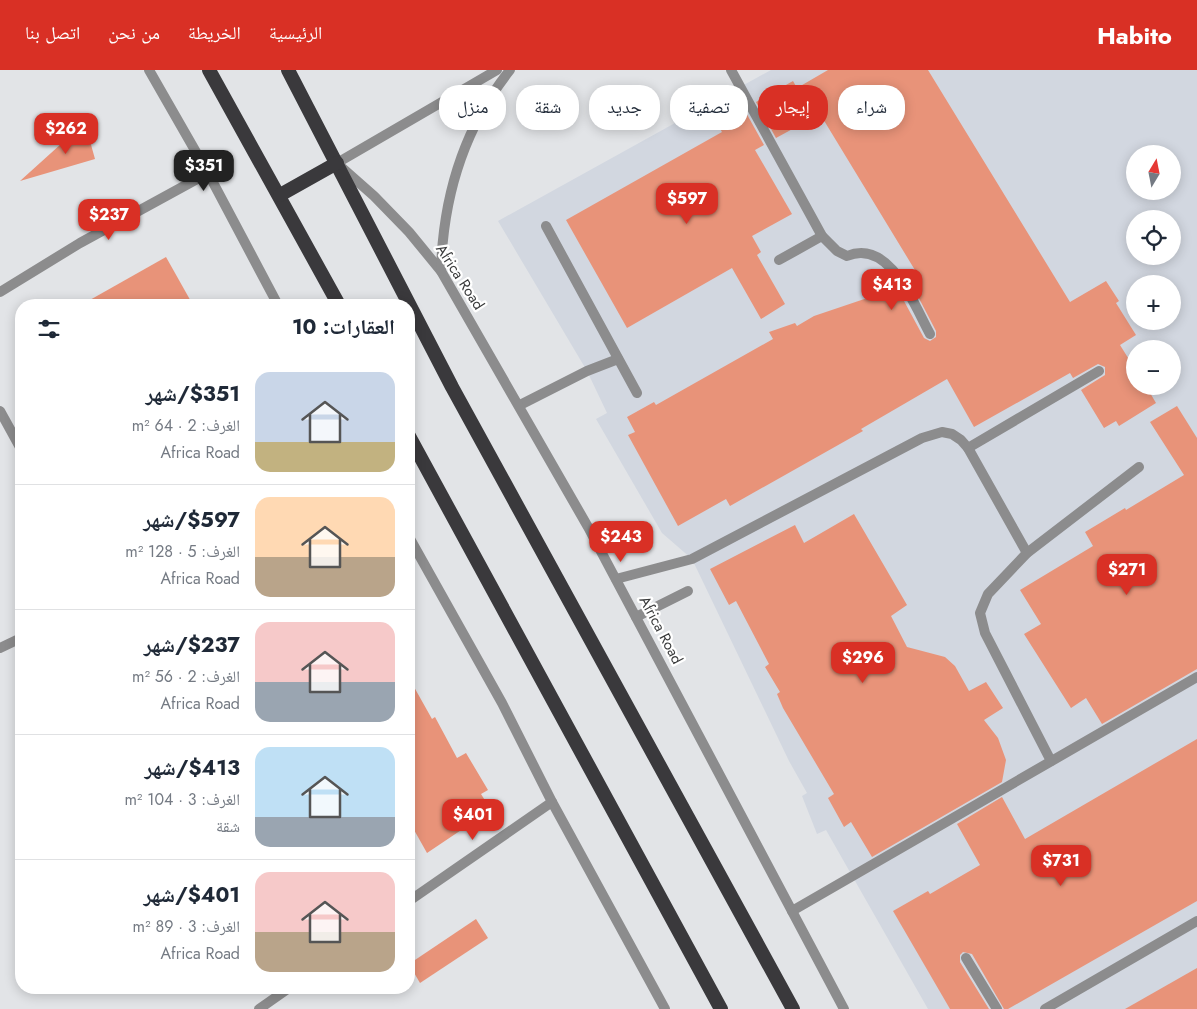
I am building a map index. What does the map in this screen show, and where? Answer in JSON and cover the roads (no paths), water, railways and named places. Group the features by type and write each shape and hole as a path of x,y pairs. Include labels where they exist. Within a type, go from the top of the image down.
{"highway":[{"path":"209,70 280,195 336,299"},
{"name":"Africa Road","path":"288,70 407,299"},
{"path":"280,195 337,163"},
{"name":"Africa Road","path":"415,315 452,387 793,1009"},
{"path":"415,447 721,1009"}],"street":[{"path":"149,70 208,173 275,299"},
{"path":"337,163 497,70"},
{"path":"440,271 444,219 460,156 476,120 510,70"},
{"path":"731,70 822,236 837,251 847,256 858,251 869,253 879,257 888,265 896,273 930,334"},
{"name":"Africa Road","path":"337,163 374,196 409,232 440,271 520,405 616,579 844,1009"},
{"path":"0,292 80,243 208,173"},
{"path":"546,226 637,393"},
{"path":"779,260 822,236"},
{"path":"520,405 587,371 618,359"},
{"path":"968,448 1099,370"},
{"path":"0,411 15,438"},
{"path":"616,579 692,558 931,434 952,434 968,448 1027,553"},
{"path":"1051,761 981,624 980,613 988,594 1027,553 1139,467"},
{"path":"415,548 502,703 552,802 664,1009"},
{"path":"636,617 688,591"},
{"path":"0,648 15,641"},
{"path":"792,911 1197,677"},
{"path":"415,897 552,802"},
{"path":"1045,1009 1197,921"},
{"path":"966,958 997,1009"},
{"path":"260,1009 281,994"}]}
